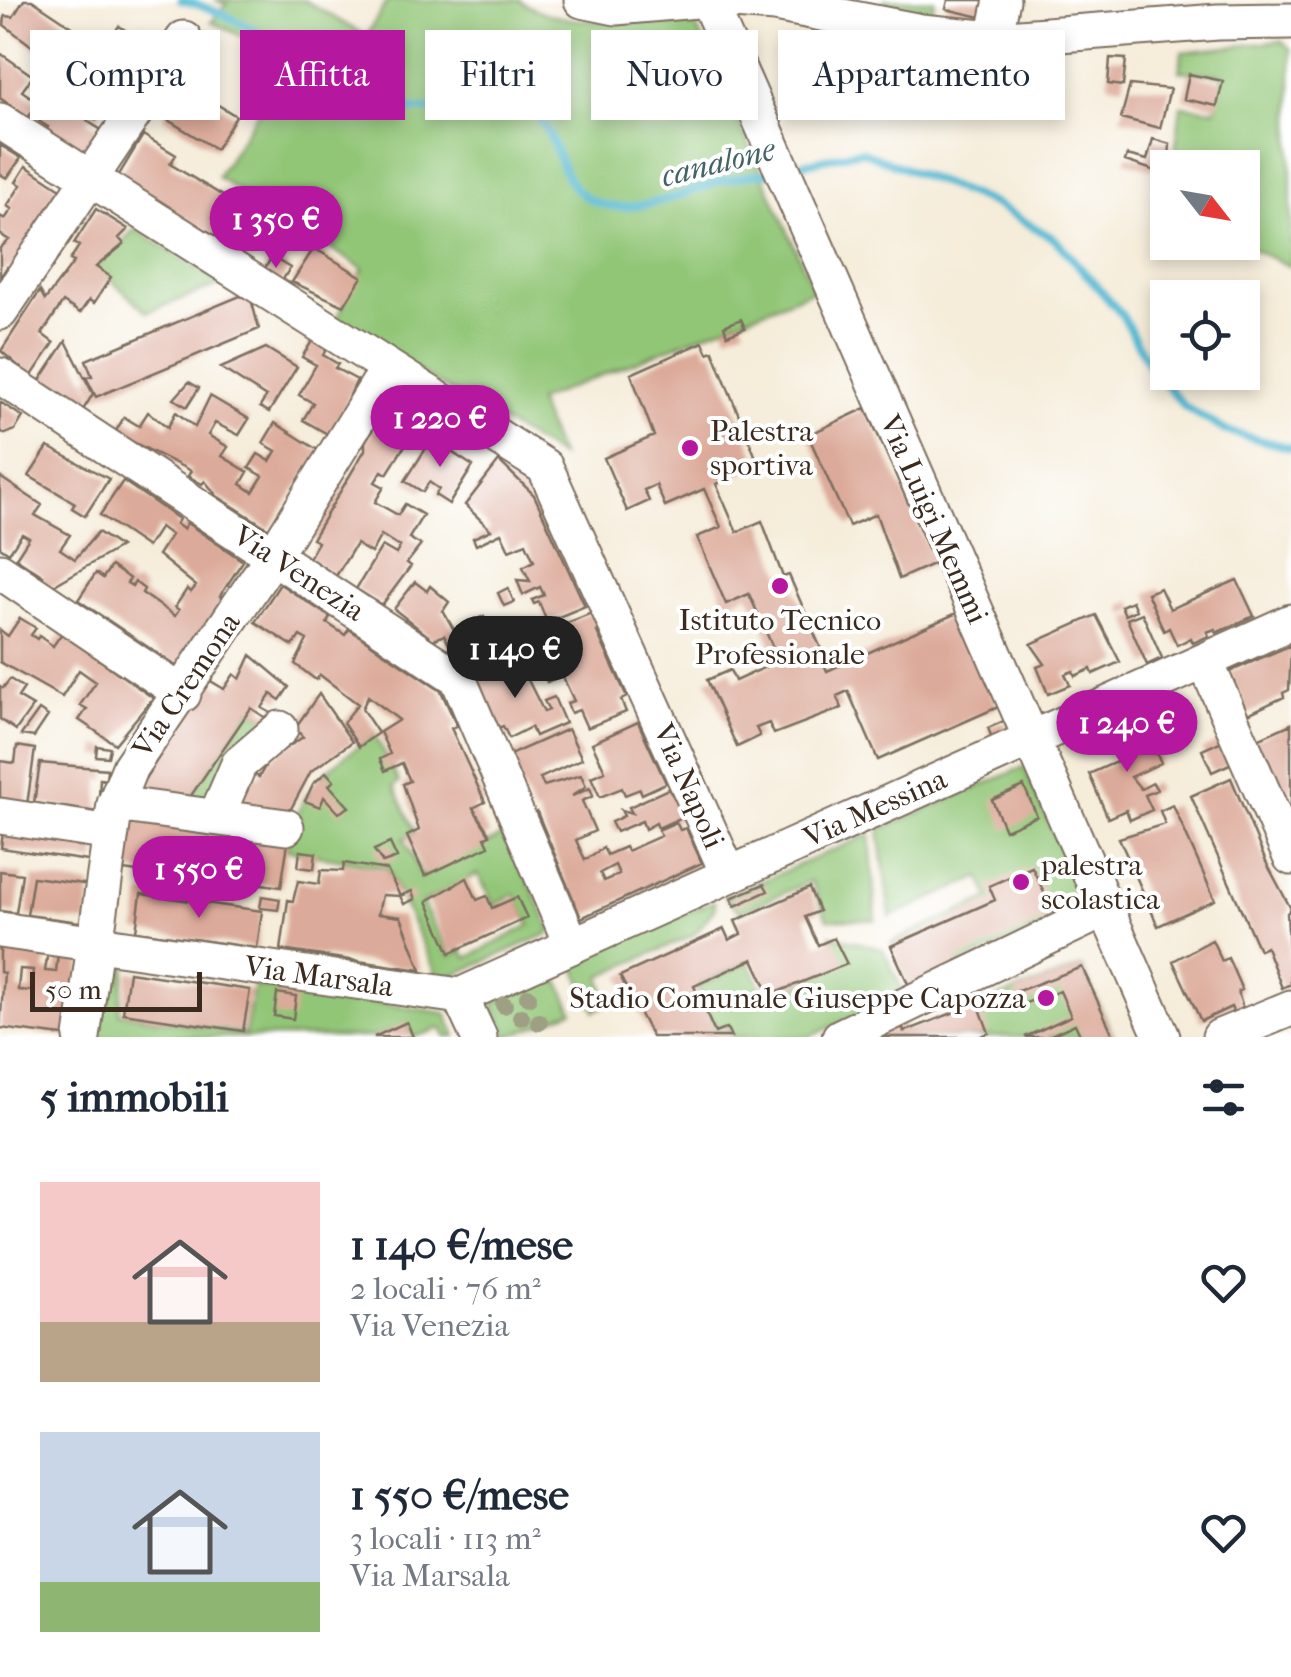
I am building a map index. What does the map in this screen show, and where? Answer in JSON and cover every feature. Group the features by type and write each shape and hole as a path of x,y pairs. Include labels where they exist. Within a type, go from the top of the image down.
{"street":[{"path":"582,0 616,7 697,0"},
{"name":"Via Luigi Memmi","path":"708,0 1162,1037"},
{"path":"718,0 776,4 910,30"},
{"path":"996,30 1002,0"},
{"path":"1065,33 1288,14"},
{"path":"0,312 129,120"},
{"name":"Via Napoli","path":"0,121 545,467 728,873"},
{"name":"Via Cremona","path":"82,1037 113,818 130,767 273,556 388,369"},
{"name":"Via Venezia","path":"0,376 458,678 571,943"},
{"path":"0,571 183,694"},
{"name":"Via Messina","path":"460,996 1291,622"},
{"path":"1205,661 1291,857"},
{"path":"216,818 239,764 280,729"},
{"path":"0,816 216,818 286,827"},
{"path":"840,1037 1106,909"},
{"name":"Via Marsala","path":"0,930 460,996"},
{"path":"460,996 479,1037"},
{"path":"1220,1037 1291,1008"}],"green space":[{"path":"215,0 304,0 356,30 240,30 240,35 211,22 227,4"},
{"path":"388,0 519,0 537,10 579,20 649,20 691,15 698,30 591,30 591,120 738,120 814,290 537,401 560,457 335,321 363,269 217,177 253,120 405,120 405,30 370,30"},
{"path":"884,0 935,0 928,22 885,10"},
{"path":"1281,41 1291,49 1291,267 1260,253 1260,150 1175,150 1181,106 1215,110 1223,75 1180,71 1182,52"},
{"path":"135,229 222,284 147,312 96,267"},
{"path":"251,708 272,722 209,807 186,803"},
{"path":"375,735 399,782 394,786 415,831 404,839 422,876 506,834 552,932 440,981 387,868 287,850 306,795 328,770","holes":["478,874 494,905 515,894 530,925 467,958 462,950 450,956 422,903"]},
{"name":"palestra scolastica","path":"1024,767 1086,907 910,987 891,943 990,898 980,877 890,917 879,830"},
{"path":"870,834 876,920 827,919 811,881 740,912 725,897"},
{"path":"714,901 715,908 694,935 601,976 607,1004 595,1011 571,959"},
{"path":"831,935 883,949 904,994 809,1037 733,1037 727,1025 716,1029 697,986 749,962 767,1000 844,964"},
{"path":"108,960 126,964 119,1013 245,1034 254,986 446,1013 456,1037 446,1037 442,1028 414,1037 407,1023 375,1037 95,1037"},
{"name":"Stadio Comunale Giuseppe Capozza","path":"1082,967 1114,1037 860,1037 899,1020 905,1032"},
{"path":"556,974 573,1011 508,1037 492,1003"}],"building":[{"path":"24,0 32,0 74,28 30,30 30,45 4,25 5,16 13,17"},
{"path":"948,0 993,0 989,19 946,9"},
{"path":"0,53 30,74 22,91 30,96 28,118 0,98"},
{"path":"1110,58 1126,59 1123,86 1108,84"},
{"path":"1189,74 1223,81 1217,106 1184,99"},
{"path":"1130,85 1170,89 1160,128 1121,118"},
{"path":"220,106 236,116 216,149 168,120 220,120"},
{"path":"88,120 103,131 85,158 45,131 48,127 39,121"},
{"path":"143,135 176,155 170,164 248,211 228,243 117,178"},
{"path":"1153,139 1170,144 1170,150 1150,150 1150,169 1125,161 1127,155 1147,160"},
{"path":"0,145 21,158 7,178 0,174"},
{"path":"26,166 64,191 12,270 7,267 0,278 0,248 9,240 0,234 0,216 5,219 12,209 7,206 21,185 16,182"},
{"path":"96,209 128,229 119,238 124,244 96,267 111,277 94,303 89,300 80,313 63,302 42,334 54,343 31,377 1,351 40,291 45,300 74,262 70,260 79,246 74,243"},
{"path":"314,248 362,277 344,306 292,282"},
{"path":"272,257 290,268 279,286 261,274"},
{"path":"240,296 251,299 259,329 96,397 86,377 92,376 86,360"},
{"path":"741,319 745,328 727,335 724,326"},
{"path":"314,338 328,346 323,355 338,364 335,368 357,380 331,436 303,420 313,403 299,395 316,365 302,357"},
{"path":"66,341 93,394 83,410 39,382"},
{"path":"703,342 708,353 713,351 759,465 716,484 737,532 762,521 783,577 789,575 825,658 822,660 827,671 957,613 998,707 878,760 848,691 837,696 842,708 774,734 769,723 756,728 760,736 737,747 707,680 730,670 735,681 779,661 749,594 726,604 697,537 721,527 704,489 665,506 656,485 644,490 649,501 627,511 604,458 654,436 631,374"},
{"path":"266,348 297,367 269,412 260,407 266,397 221,368"},
{"path":"189,382 199,388 187,407 174,399"},
{"path":"210,396 249,419 239,435 215,423 208,435 228,447 222,456 248,472 241,484 253,492 263,476 249,468 258,454 270,461 276,451 263,443 275,423 321,452 269,529 217,496 205,481 202,484 188,476 191,471 115,433 124,417 139,426 148,412 168,427 176,412 195,427"},
{"path":"402,396 424,415 387,474 382,471 375,482 384,487 375,502 398,515 405,504 423,515 409,538 421,545 407,563 411,566 382,605 356,589 382,546 396,554 400,547 381,535 371,553 356,544 336,576 309,558 318,542 312,539 365,450 365,442 391,399"},
{"path":"0,402 23,417 15,430 5,434 0,431"},
{"path":"866,408 935,563 899,579 876,514 849,526 808,435"},
{"path":"435,434 450,444 447,449 473,466 449,504 435,495 439,489 429,482 423,492 405,481"},
{"path":"48,447 109,479 85,516 72,508 75,503 29,476"},
{"path":"499,461 534,495 585,606 547,622 539,602 534,604 532,600 544,595 540,587 523,595 517,580 530,581 523,567 534,561 526,543 509,550 501,533 476,545 473,538 491,530 465,505"},
{"path":"0,477 42,505 35,515 70,535 60,549 75,559 98,532 120,547 51,587 40,580 43,576 16,558 29,538 22,534 9,553 0,547"},
{"path":"123,481 179,519 176,524 183,529 187,523 243,561 220,596 225,599 179,668 78,600 96,573 103,578 111,566 130,579 127,583 132,586 135,582 144,589 142,593 175,616 179,610 175,607 187,589 191,592 196,586 158,555 171,535 160,527 147,547 100,515"},
{"path":"1237,580 1254,616 1216,633 1215,629 1207,632 1209,636 1193,643 1191,638 1177,645 1169,628 1164,631 1147,593 1160,588 1170,609"},
{"path":"415,582 427,591 430,586 449,602 443,611 454,630 484,616 500,652 462,669 444,635 433,640 394,609"},
{"path":"280,584 330,617 327,623 345,635 349,629 441,691 457,726 451,728 485,802 473,808 490,835 485,837 489,846 425,876 407,836 419,830 403,784 410,781 402,763 385,771 380,759 390,754 380,732 399,720 368,696 362,709 378,733 359,747 343,723 358,704 320,675 316,680 295,664 307,640 300,636 293,646 255,622"},
{"path":"508,588 514,602 504,606 498,593"},
{"path":"1132,601 1136,610 1125,615 1121,606"},
{"path":"594,612 602,630 597,632 627,697 621,700 626,712 587,728 579,710 571,713 567,703 574,701 562,675 547,682 533,644 518,650 512,637 527,631 530,638","holes":["568,644 572,653 554,661 550,652"]},
{"path":"1142,613 1162,658 1147,665 1127,619"},
{"path":"1096,615 1120,662 1093,674 1091,669 1075,676 1073,671 1065,674 1070,685 1048,694 1037,667 1045,664 1031,644"},
{"path":"20,618 36,628 31,635 37,639 39,636 53,646 62,633 153,698 115,744 79,720 87,709 80,705 96,682 79,670 62,697 0,662 0,630 8,636"},
{"path":"1291,645 1289,690 1283,693 1284,697 1248,714 1229,672"},
{"path":"251,655 289,687 280,700 271,694 262,708 282,719 278,726 251,708 186,803 135,794 209,680 224,689 234,674 240,679"},
{"path":"517,658 544,712 549,710 544,701 554,697 565,723 535,736 531,727 509,738 503,726 495,729 472,679"},
{"path":"10,679 24,688 18,697 33,706 16,730 0,719 0,686 3,688"},
{"path":"319,694 352,742 311,771 286,818 234,808 251,773 259,777 269,759 303,737 295,728"},
{"path":"39,710 48,716 34,737 21,735"},
{"path":"1004,721 1008,731 992,738 988,728"},
{"path":"638,722 666,783 642,794 640,789 625,795 622,788 600,797 591,777 605,771 592,743"},
{"path":"1144,724 1161,763 1131,777 1141,789 1153,783 1157,790 1145,795 1152,810 1130,820 1126,810 1108,818 1089,774 1123,759 1113,738"},
{"path":"1291,724 1291,814 1253,741"},
{"path":"568,729 582,759 540,778 544,786 581,775 586,786 572,796 590,788 593,796 582,801 595,831 576,840 585,860 603,848 607,855 625,847 627,851 661,836 658,830 676,822 680,830 686,828 702,863 581,918 537,812 534,813 507,756","holes":["615,865 619,874 604,881 600,873"]},
{"path":"1222,741 1232,763 1212,772 1202,750"},
{"path":"17,746 35,749 27,805 0,801 0,761 15,763"},
{"path":"97,746 110,748 108,757 96,756"},
{"path":"40,763 107,769 106,780 100,779 98,812 34,803"},
{"path":"326,772 334,781 329,785 349,807 339,813 324,797 320,807 305,801 313,784"},
{"path":"1231,778 1266,862 1291,909 1287,913 1291,984 1282,988 1266,947 1259,950 1191,796"},
{"path":"1024,786 1037,816 1005,830 992,800"},
{"path":"668,789 687,815 658,828 656,823 645,829 642,821 616,832 611,822 624,816 621,810 632,813 629,807"},
{"path":"1173,805 1215,900 1158,926 1119,838 1165,824 1160,811"},
{"path":"130,818 288,843 281,887 205,875 204,881 123,870"},
{"path":"3,831 97,844 95,862 1,848"},
{"path":"390,843 397,858 383,863 374,850"},
{"path":"300,851 316,853 314,869 298,867"},
{"path":"344,863 387,870 400,896 382,895 378,914 401,917 421,970 281,950 288,900 293,901 298,881 319,884 321,870 343,871"},
{"path":"1032,867 1055,916 956,961 958,966 910,988 891,946 995,900 989,886"},
{"path":"0,871 22,874 16,913 0,911"},
{"path":"33,877 91,885 87,923 27,915"},
{"path":"467,878 477,900 487,896 492,908 517,897 527,918 450,953 427,901"},
{"path":"764,884 768,891 735,906 731,898"},
{"path":"809,888 819,911 805,917 818,945 834,938 847,964 770,995 753,959 694,986 715,1033 727,1028 731,1037 652,1037 620,976 724,929 729,940 741,934 735,921"},
{"path":"412,891 415,899 404,904 400,896"},
{"path":"141,894 262,911 257,948 136,931"},
{"path":"262,896 280,899 278,910 260,908"},
{"path":"1212,940 1222,961 1228,958 1242,990 1238,992 1244,1012 1235,1016 1231,1007 1201,1021 1173,961"},
{"path":"0,945 48,951 45,971 56,972 58,953 82,956 71,1037 0,1028 4,973 0,972","holes":["20,969 33,970 31,991 18,990"]},
{"path":"1082,967 1114,1037 1081,1037 1075,1024 1047,1037 1025,1037 1071,1016 1060,991 1020,1005 1015,992"},
{"path":"129,972 250,990 243,1031 123,1013"},
{"path":"277,993 296,996 293,1019 274,1016"},
{"path":"978,1003 989,1033 979,1037 860,1037 899,1020 904,1032"},
{"path":"407,1022 413,1037 374,1037"}],"waterway":[{"name":"canalone","path":"181,0 238,21 345,83 401,107 432,109 496,100 528,109 544,125 574,187 589,199 606,205 645,205 724,180 771,172"},
{"name":"canalone","path":"789,167 861,151 994,204 1055,239 1122,315 1149,365 1185,407 1226,431 1291,448"}],"place":[{"name":"Palestra sportiva","path":"690,448"},
{"name":"Istituto Tecnico Professionale","path":"780,586"},
{"name":"palestra scolastica","path":"1021,882"},
{"name":"Stadio Comunale Giuseppe Capozza","path":"1046,998"}]}
